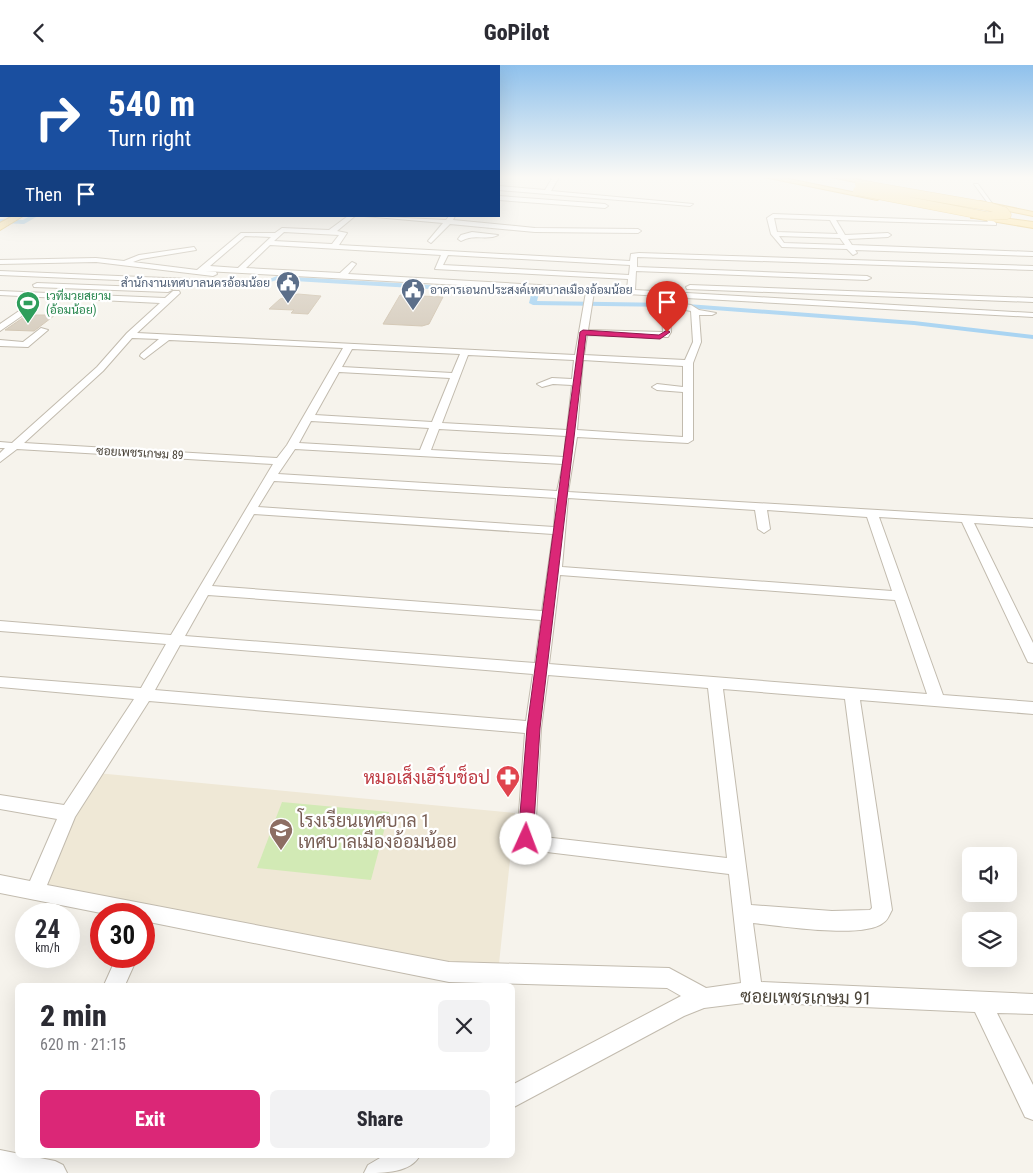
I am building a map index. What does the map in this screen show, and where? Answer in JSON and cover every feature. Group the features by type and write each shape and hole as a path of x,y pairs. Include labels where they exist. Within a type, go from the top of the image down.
{"street":[{"path":"240,270 284,229 344,234 334,246"},
{"path":"331,232 335,229"},
{"path":"431,241 442,229"},
{"path":"519,229 638,231"},
{"path":"773,229 774,234 782,245 1033,254"},
{"path":"837,229 859,262 884,308"},
{"path":"0,459 100,369 130,335 169,301 175,290 189,281 243,234 277,235"},
{"path":"437,234 446,234"},
{"path":"429,282 459,238 472,234 495,235"},
{"path":"774,234 842,237 888,235"},
{"path":"269,243 448,253 679,284 1033,300"},
{"path":"107,270 139,257 194,249"},
{"path":"633,278 635,256 639,255 1033,268"},
{"path":"0,262 96,260 276,279"},
{"path":"341,277 352,264"},
{"path":"438,267 633,278 867,278"},
{"path":"201,270 240,270 590,291 633,278"},
{"path":"0,273 189,281"},
{"path":"497,286 503,273"},
{"path":"308,418 688,440 688,363 697,342 695,312 691,307 665,300 633,278"},
{"path":"30,285 175,290"},
{"path":"590,291 579,358 569,461 562,493 560,531 553,570 533,728 525,833 528,843 737,867"},
{"path":"2,294 169,301"},
{"path":"665,300 1033,315"},
{"path":"583,332 665,335 665,300"},
{"path":"695,312 712,313"},
{"path":"0,328 22,313"},
{"path":"0,343 25,345 44,330"},
{"path":"130,335 688,363"},
{"path":"144,356 167,337"},
{"path":"35,891 68,813 146,694 203,590 270,477 292,446 350,346"},
{"path":"424,454 465,352"},
{"path":"336,369 455,376"},
{"path":"542,384 552,381 576,382"},
{"path":"657,387 689,390"},
{"name":"ซอยเพชรเกษม 89","path":"0,445 280,461"},
{"path":"292,446 569,461"},
{"path":"270,477 562,493 1033,523"},
{"path":"760,505 764,529"},
{"path":"250,510 560,531"},
{"path":"872,513 937,701"},
{"path":"967,520 1033,658"},
{"path":"553,570 901,596"},
{"path":"203,590 547,616"},
{"path":"0,626 1033,709"},
{"path":"0,682 533,728"},
{"path":"715,683 752,992"},
{"path":"744,913 840,920 868,920 876,917 882,910 852,695"},
{"path":"0,802 68,813"},
{"path":"0,884 451,979 669,978 704,998"},
{"path":"115,983 122,968"},
{"name":"ซอยเพชรเกษม 91","path":"515,1095 669,1012 704,998 752,992 1033,1004"},
{"path":"981,1002 1033,1109"},
{"path":"376,1173 403,1158"},
{"path":"16,1161 55,1173"}],"shaded area":[{"name":"โรงเรียนเทศบาล 1 เทศบาลเมืองอ้อมน้อย","path":"97,773 515,813 498,973 155,913 155,903 101,903 27,890"}],"green space":[{"path":"282,802 389,812 371,880 257,868"}],"building":[{"name":"สำนักงานเทศบาลนครอ้อมน้อย","path":"298,294 321,296 308,314 291,313 294,310 269,309 280,299"},
{"name":"อาคารเอนกประสงค์เทศบาลเมืองอ้อมน้อย","path":"400,295 443,297 429,324 422,326 383,324"},
{"name":"เวทีมวยสยาม (อ้อมน้อย)","path":"27,315 55,315 34,331 5,330"}],"waterway":[{"path":"270,280 277,278 535,293 533,303 674,305 914,323 1033,337"}],"place":[{"name":"สำนักงานเทศบาลนครอ้อมน้อย","path":"288,304"},
{"name":"อาคารเอนกประสงค์เทศบาลเมืองอ้อมน้อย","path":"413,311"},
{"name":"เวทีมวยสยาม (อ้อมน้อย)","path":"28,324"},
{"name":"หมอเส็งเฮิร์บช็อป","path":"508,798"},
{"name":"โรงเรียนเทศบาล 1 เทศบาลเมืองอ้อมน้อย","path":"281,851"}],"route":[{"path":"526,839 533,728 560,531 562,493 569,461 583,332 660,337 667,332"}]}
